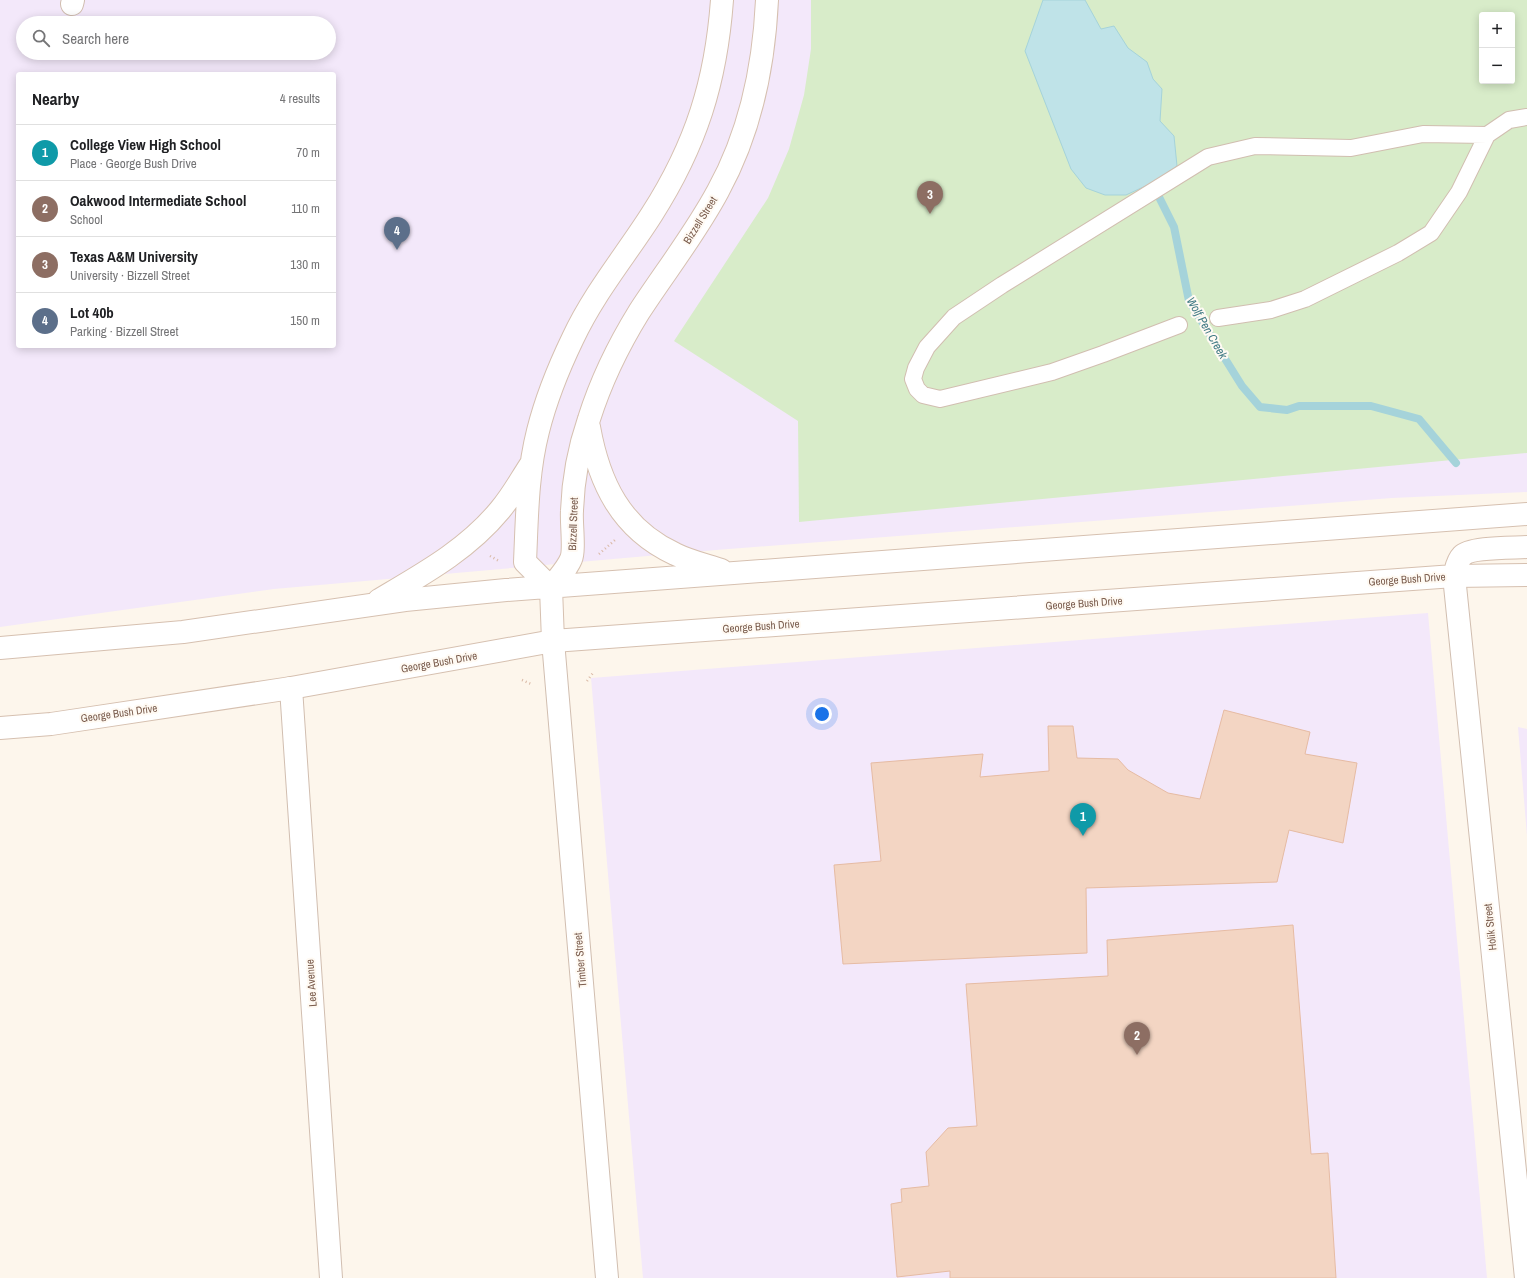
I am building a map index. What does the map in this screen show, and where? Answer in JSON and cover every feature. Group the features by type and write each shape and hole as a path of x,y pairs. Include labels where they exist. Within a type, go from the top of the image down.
{"main road":[{"path":"551,588 525,562 532,463 538,432 548,398 574,336 610,275 669,186 694,134 703,110 713,68 722,0"},
{"name":"Bizzell Street","path":"551,588 572,558 572,511 574,490 588,421 608,368 639,312 707,211 734,159 752,105 765,40 767,0"},
{"path":"588,421 600,471 608,491 633,526 656,544 674,554 732,574"},
{"path":"371,605 445,561 470,540 500,510 532,463"},
{"path":"0,648 183,632 371,605 506,590 551,588 1527,514"},
{"path":"1454,576 1457,564 1463,554 1475,550 1527,547"},
{"name":"George Bush Drive","path":"0,728 51,724 291,688 553,641 1454,576 1527,575"},
{"name":"Holik Street","path":"1454,576 1526,1278"},
{"name":"Timber Street","path":"551,588 553,641 607,1278"},
{"name":"Lee Avenue","path":"291,688 332,1278"}],"lane":[{"path":"1218,318 1271,310 1305,299 1398,253 1431,234 1459,192 1487,135 1509,120 1527,117"},
{"path":"1179,325 1052,372 940,399 923,395 917,389 913,380 916,368 927,347 954,317 1002,284 1208,158 1255,146 1351,148 1423,134 1487,135"}],"path":[{"path":"599,554 619,538"},
{"path":"587,681 593,673"},
{"path":"522,680 532,685"}],"shaded area":[{"path":"0,0 1527,0 1527,492 1392,498 716,550 274,589 0,627"},
{"path":"1428,613 1487,1278 643,1278 591,678"},
{"path":"1518,727 1527,729 1527,836"}],"green space":[{"path":"811,0 1527,0 1527,453 799,522 798,421 674,341 768,198 789,149 804,95 811,49"}],"water":[{"path":"1043,0 1085,0 1101,29 1114,26 1128,48 1147,62 1153,79 1162,89 1160,121 1174,136 1177,166 1152,183 1126,195 1105,195 1086,188 1071,169 1025,51"}],"building":[{"path":"1224,710 1310,732 1305,754 1357,763 1343,843 1289,830 1277,882 1086,888 1087,953 843,964 834,865 881,861 871,763 983,754 980,777 1049,771 1048,726 1073,726 1077,758 1118,759 1128,770 1168,793 1200,799"},
{"path":"1293,925 1311,1154 1328,1153 1336,1278 950,1278 950,1271 897,1277 891,1204 902,1202 901,1189 929,1186 926,1152 948,1128 977,1126 966,984 1108,976 1107,940"}],"waterway":[{"name":"Wolf Pen Creek","path":"1154,187 1174,227 1189,301 1242,386 1260,407 1287,410 1299,406 1371,406 1419,419 1456,463"}],"place":[{"name":"Texas A&M University","path":"930,214"},
{"name":"Lot 40b","path":"397,250"},
{"name":"College View High School","path":"1083,836"},
{"name":"Oakwood Intermediate School","path":"1137,1055"}]}
